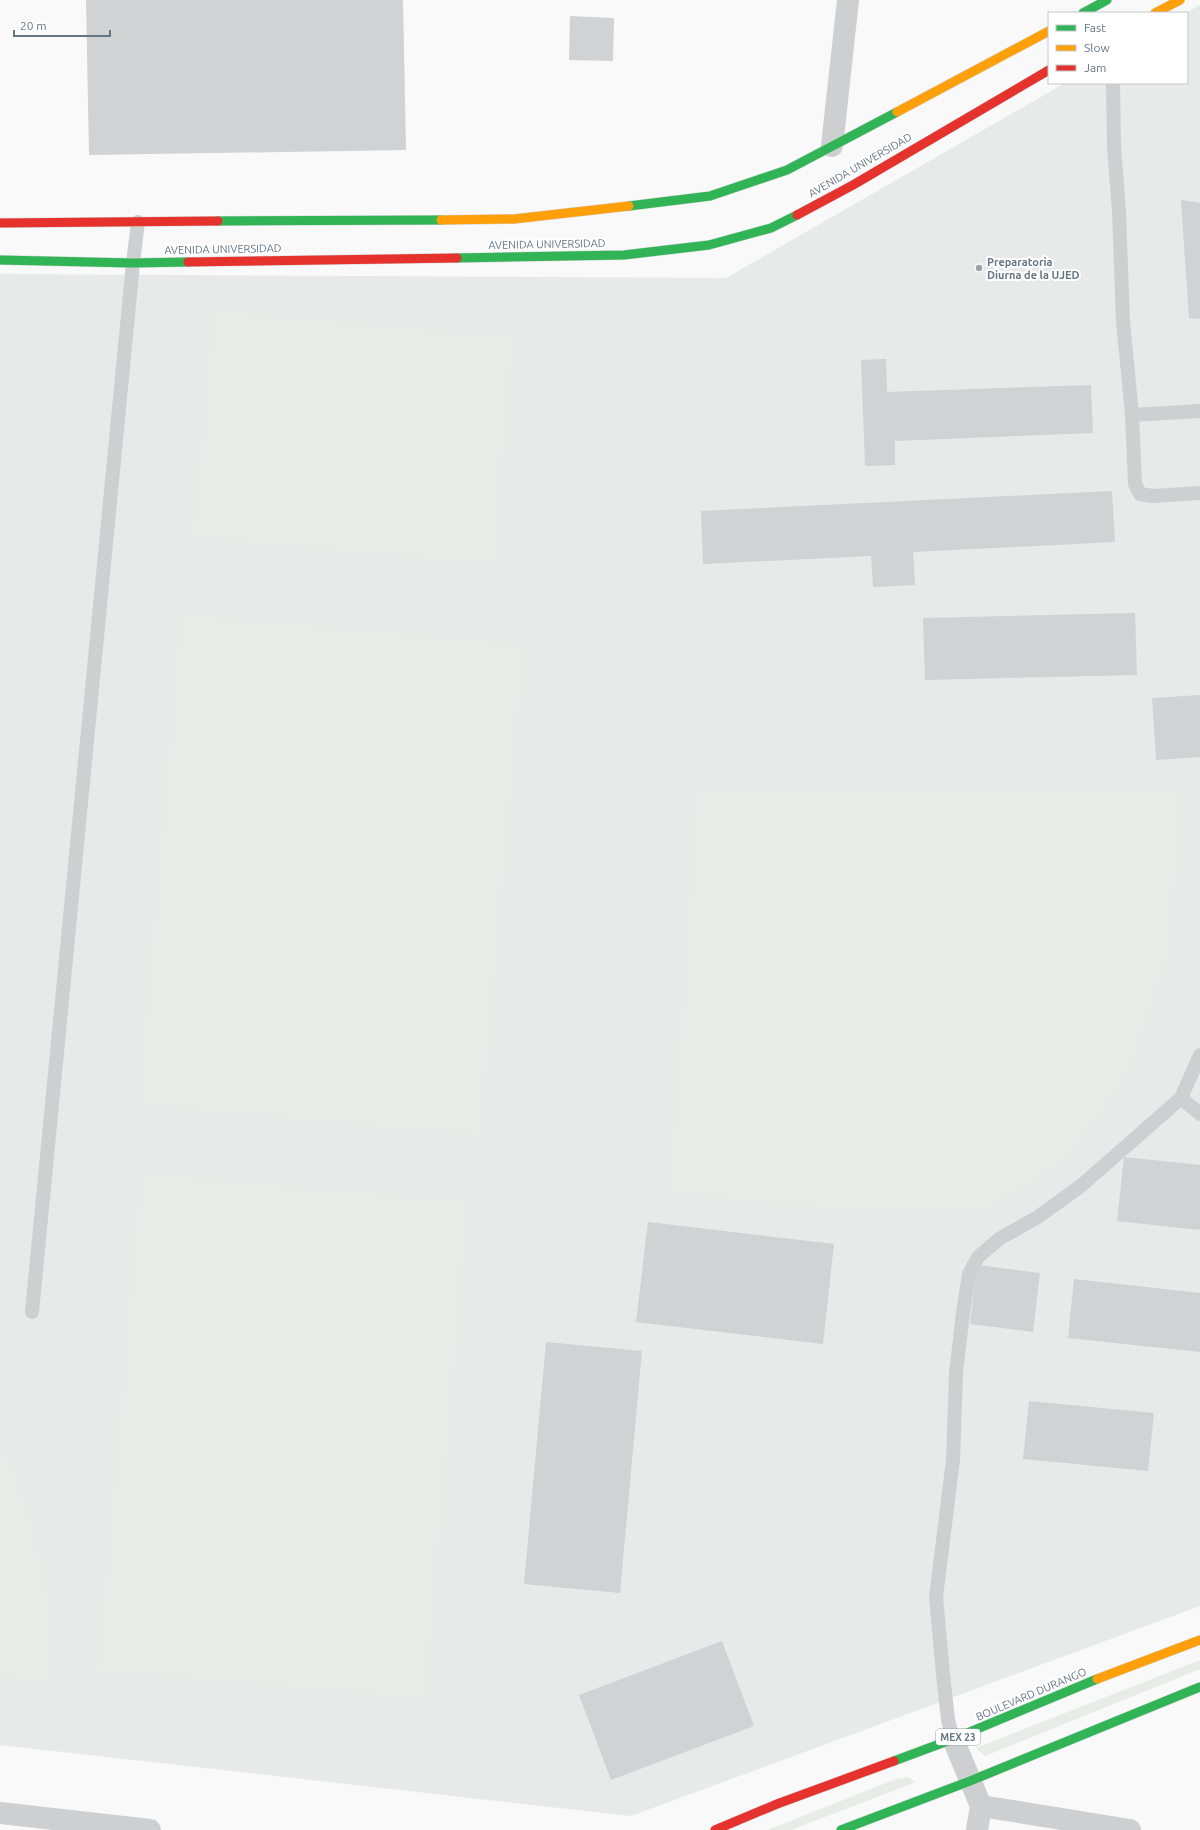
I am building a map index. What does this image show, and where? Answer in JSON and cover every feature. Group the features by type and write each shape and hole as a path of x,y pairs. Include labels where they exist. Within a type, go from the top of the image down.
{"street":[{"path":"832,146 848,0"},
{"path":"1085,12 1107,0"},
{"path":"1157,12 1180,0"},
{"path":"0,223 514,219 710,196 787,170 1048,32"},
{"name":"AVENIDA UNIVERSIDAD","path":"0,260 133,262 624,255 709,245 771,228 797,215 853,185 1048,71"},
{"name":"BOULEVARD DURANGO","path":"715,1830 777,1804 953,1739 1095,1680 1200,1640"},
{"path":"841,1830 970,1781 1200,1687"},
{"path":"953,1739 981,1806 976,1830"},
{"path":"981,1806 1130,1830"},
{"path":"0,1813 150,1830"}],"lane":[{"path":"1112,0 1113,12"},
{"path":"1114,84 1114,147 1119,211 1123,321 1132,415 1135,484 1140,494 1153,496 1200,493"},
{"path":"32,1312 138,222"},
{"path":"1132,415 1200,410"},
{"path":"953,1739 948,1720 936,1597 953,1460 956,1373 962,1313 969,1274 978,1257 1000,1239 1038,1216 1082,1185 1181,1098 1200,1055"},
{"path":"1181,1098 1200,1114"}],"shaded area":[{"path":"1200,5 1200,1606 631,1816 0,1745 0,274 726,278 1063,84 1188,84 1188,12"},
{"path":"213,310 514,337 494,565 192,538"},
{"path":"180,614 525,644 481,1136 137,1105"},
{"path":"697,792 1182,792 1178,856 1167,962 1129,1072 1067,1159 984,1211 906,1211 788,1206 668,1192"},
{"path":"140,1173 469,1201 426,1699 97,1671"},
{"path":"0,1449 13,1466 33,1525 44,1575 52,1632 49,1682 0,1677"},
{"path":"1200,1660 1200,1669 985,1756 976,1748"},
{"path":"908,1777 916,1782 791,1830 768,1830 896,1779"}],"building":[{"path":"86,0 403,0 406,150 89,155"},
{"path":"570,16 614,18 613,61 569,60"},
{"path":"1181,200 1200,203 1200,319 1189,318"},
{"path":"886,359 887,392 1091,385 1093,433 895,441 895,465 865,466 861,360"},
{"path":"1112,491 1115,542 913,552 915,585 873,587 871,556 703,564 701,511"},
{"path":"1135,613 1137,675 925,680 923,618"},
{"path":"1200,695 1200,757 1156,760 1152,698"},
{"path":"1124,1157 1200,1165 1200,1230 1117,1221"},
{"path":"648,1222 834,1244 823,1344 636,1322"},
{"path":"977,1265 1040,1273 1033,1332 970,1324"},
{"path":"1074,1279 1200,1293 1200,1352 1068,1338"},
{"path":"546,1342 642,1351 620,1593 524,1584"},
{"path":"1029,1401 1154,1413 1148,1471 1023,1459"},
{"path":"722,1641 754,1726 611,1780 579,1695"}],"traffic: fast":[{"path":"1085,12 1107,0"},
{"path":"629,206 710,196 787,170 897,112"},
{"path":"457,258 624,255 709,245 771,228 797,215"},
{"path":"218,221 441,220"},
{"path":"0,260 133,263 188,262"},
{"path":"894,1761 953,1739 1097,1679"},
{"path":"841,1830 970,1781 1200,1687"}],"traffic: slow":[{"path":"1157,12 1180,0"},
{"path":"897,112 1048,32"},
{"path":"441,220 514,219 629,206"},
{"path":"1097,1679 1200,1640"}],"traffic: jam":[{"path":"797,215 853,185 1048,71"},
{"path":"0,223 218,221"},
{"path":"188,262 457,258"},
{"path":"715,1830 777,1804 894,1761"}],"place":[{"name":"Preparatoria Diurna de la UJED","path":"979,268"}]}
